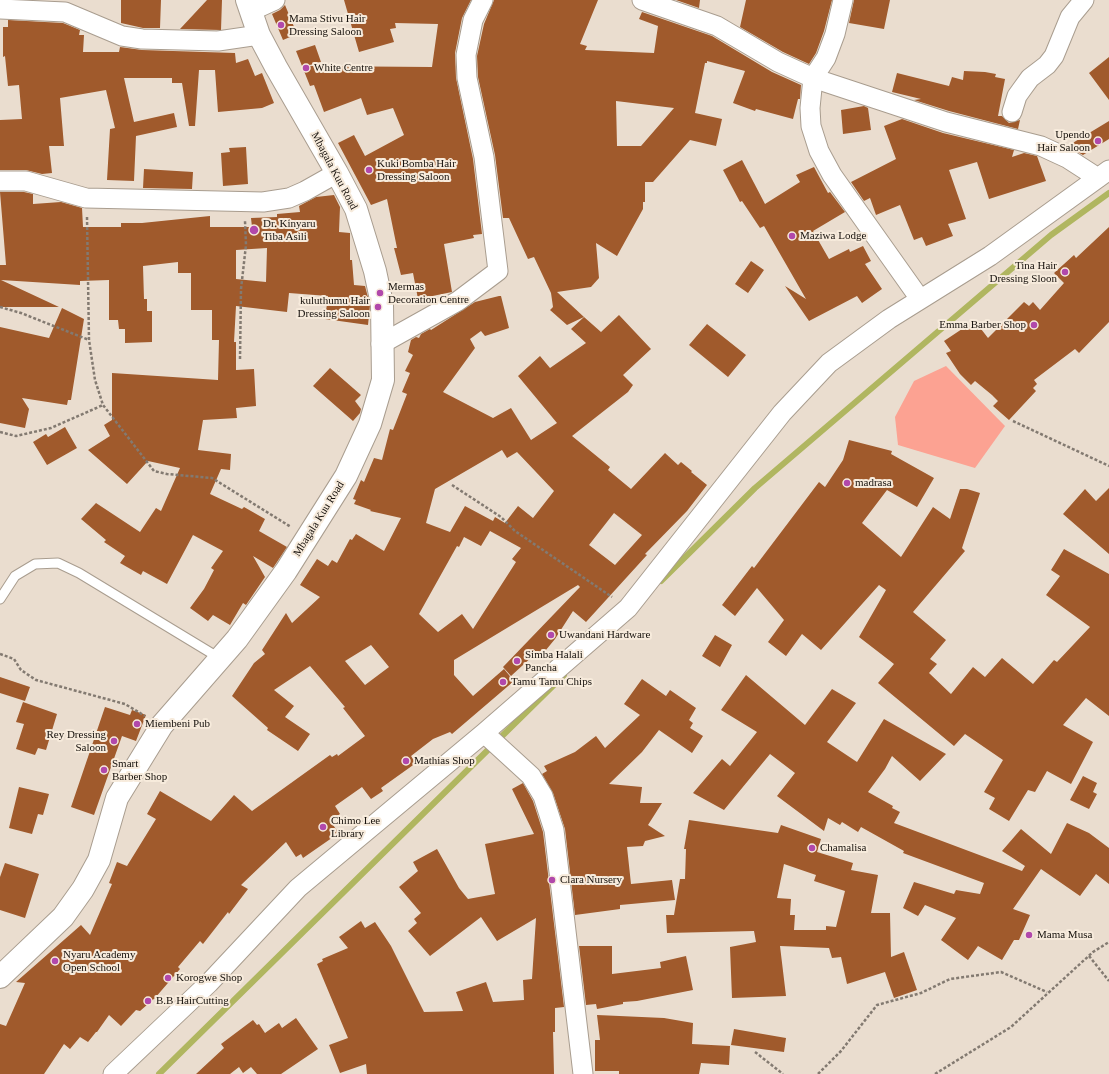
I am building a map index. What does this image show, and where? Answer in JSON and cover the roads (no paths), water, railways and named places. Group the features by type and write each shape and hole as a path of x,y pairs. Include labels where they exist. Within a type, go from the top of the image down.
{"street":[{"path":"249,6 275,0"},
{"path":"381,344 458,301 498,271 484,157 467,78 466,55 468,39 473,20 483,0"},
{"path":"642,0 717,26 778,62 813,78 946,122 1040,146 1104,174"},
{"path":"843,0 828,52 813,78 810,108 812,126 819,151 832,176 920,299"},
{"path":"1012,112 1017,96 1030,78 1047,65 1054,56 1070,17 1084,0"},
{"name":"Mbagala Kuu Road","path":"0,978 63,917 83,889 99,860 117,798 162,725 221,658 286,571 346,476 370,424 383,380 381,344 382,304 375,271 356,209 259,35 249,6"},
{"path":"0,8 64,12 122,36 142,39 218,41 259,35"},
{"path":"0,181 26,181 86,198 264,202 289,198 305,192 337,173"},
{"path":"113,1074 209,983 298,888 484,733 628,608 782,413 829,363 889,319 990,256 1104,174"},
{"path":"484,733 531,776 543,796 554,830 583,1074"}],"lane":[{"path":"0,599 15,576 35,564 58,564 79,573 221,658"}],"waterway":[{"path":"661,581 755,488 1051,235 1109,193"},
{"path":"159,1074 564,675"}],"place":[{"name":"Mama Stivu Hair Dressing Saloon","path":"281,25"},
{"name":"White Centre","path":"306,68"},
{"name":"Upendo Hair Saloon","path":"1098,141"},
{"name":"Kuki Bomba Hair Dressing Saloon","path":"369,170"},
{"name":"Dr. Kinyaru Tiba Asili","path":"254,230"},
{"name":"Maziwa Lodge","path":"792,236"},
{"name":"Tina Hair Dressing Sloon","path":"1065,272"},
{"name":"Mermas Decoration Centre","path":"380,293"},
{"name":"kuluthumu Hair Dressing Saloon","path":"378,307"},
{"name":"Emma Barber Shop","path":"1034,325"},
{"name":"madrasa","path":"847,483"},
{"name":"Uwandani Hardware","path":"551,635"},
{"name":"Simba Halali Pancha","path":"517,661"},
{"name":"Tamu Tamu Chips","path":"503,682"},
{"name":"Miembeni Pub","path":"137,724"},
{"name":"Rey Dressing Saloon","path":"114,741"},
{"name":"Mathias Shop","path":"406,761"},
{"name":"Smart Barber Shop","path":"104,770"},
{"name":"Chimo Lee Library","path":"323,827"},
{"name":"Chamalisa","path":"812,848"},
{"name":"Clara Nursery","path":"552,880"},
{"name":"Mama Musa","path":"1029,935"},
{"name":"Nyaru Academy Open School","path":"55,961"},
{"name":"Korogwe Shop","path":"168,978"},
{"name":"B.B HairCutting","path":"148,1001"}]}
